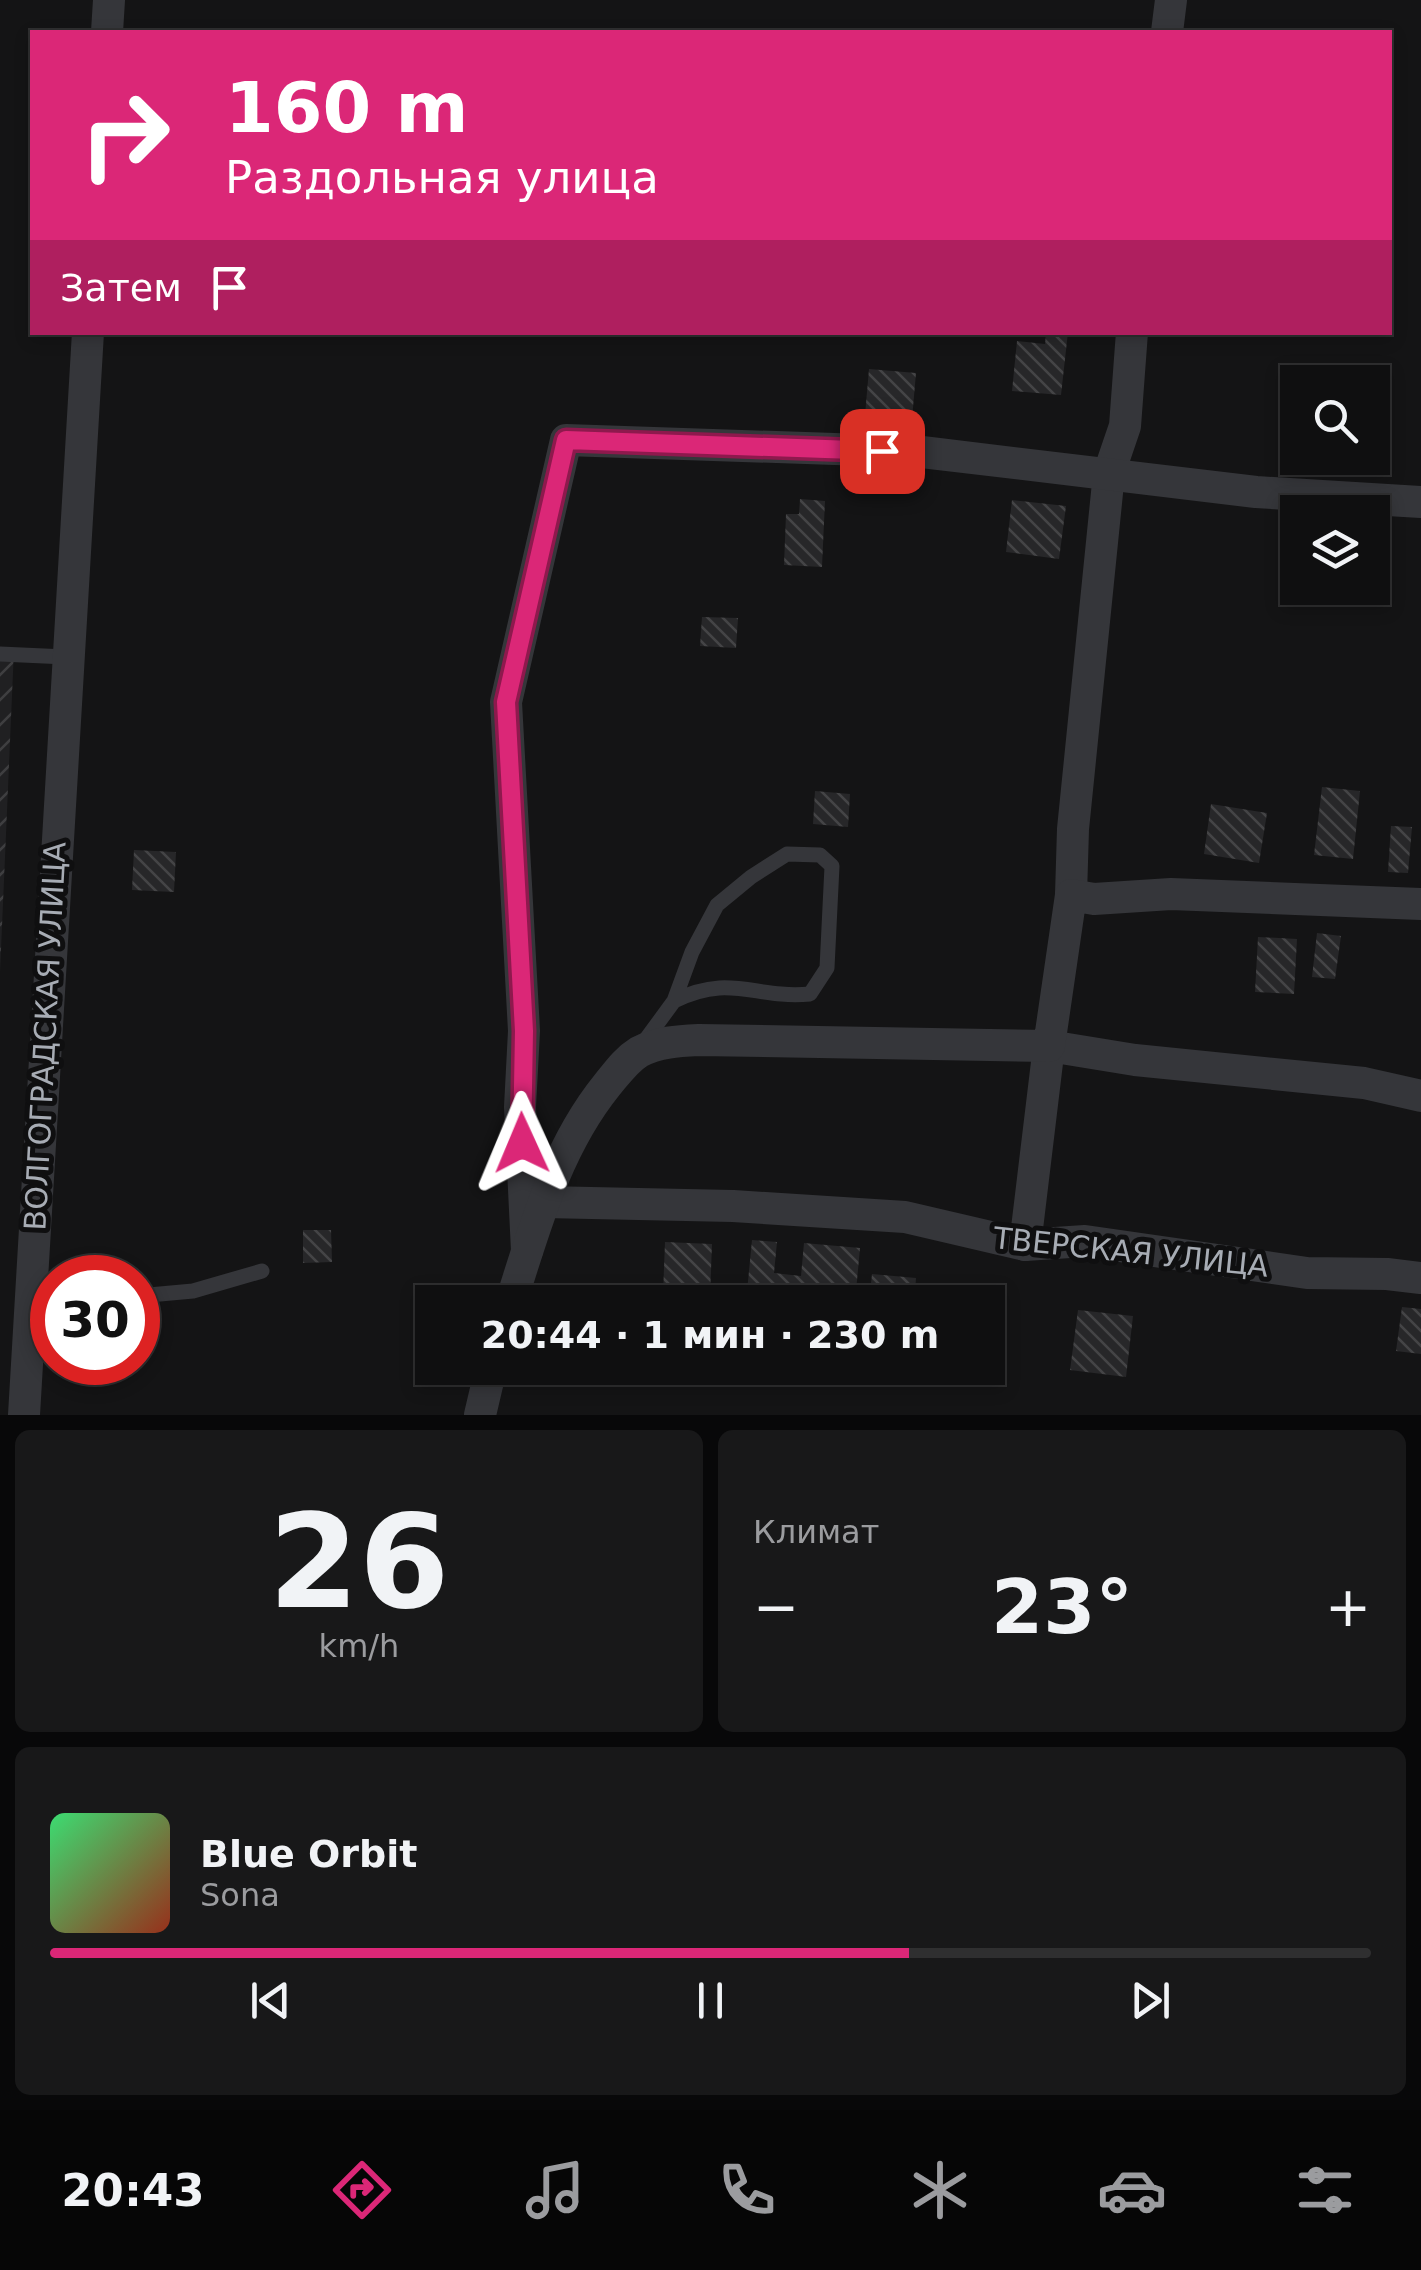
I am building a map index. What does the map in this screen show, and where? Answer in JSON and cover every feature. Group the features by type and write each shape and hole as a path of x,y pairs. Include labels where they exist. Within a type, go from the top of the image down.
{"street":[{"path":"107,30 109,0"},
{"path":"1167,30 1171,0"},
{"name":"ВОЛГОГРАДСКАЯ УЛИЦА","path":"44,1255 66,657 88,335"},
{"path":"1026,1245 1071,895 1073,829 1109,473 1125,426 1132,335"},
{"path":"528,1252 520,1107 524,1031 506,702 566,440 922,452 1256,492 1421,502"},
{"path":"1071,895 1094,899 1171,894 1421,904"},
{"path":"517,1285 544,1202 577,1127 636,1054 654,1046 699,1040 1049,1046 1151,1062 1364,1083 1421,1096"},
{"name":"ТВЕРСКАЯ УЛИЦА","path":"544,1202 733,1206 905,1217 1026,1245 1085,1241 1307,1273 1421,1278"},
{"name":"ВОЛГОГРАДСКАЯ УЛИЦА","path":"24,1415 30,1376"},
{"path":"480,1415 487,1385"}],"lane":[{"path":"0,654 66,657"},
{"path":"636,1054 674,1001 692,952 717,905 788,854 820,855 832,866 827,968 810,994 789,996 716,986 699,988 674,1001"},
{"path":"160,1294 193,1291 262,1272"}],"shaded area":[{"path":"0,649 14,649 0,972"}],"building":[{"path":"1046,335 1068,335 1061,395 1012,391 1017,341 1045,344"},
{"path":"869,369 916,373 912,419 865,415"},
{"path":"800,499 825,501 822,567 784,565 786,514 799,514"},
{"path":"1012,500 1066,506 1059,559 1006,552"},
{"path":"702,617 738,618 736,648 700,646"},
{"path":"1322,787 1360,791 1353,859 1314,855"},
{"path":"815,791 850,794 848,827 813,824"},
{"path":"1211,804 1267,813 1259,863 1204,854"},
{"path":"1391,826 1412,827 1408,873 1388,872"},
{"path":"134,850 176,852 174,892 132,890"},
{"path":"1317,933 1341,936 1335,979 1312,977"},
{"path":"1258,937 1297,939 1294,994 1255,992"},
{"path":"303,1230 331,1230 332,1262 303,1263"},
{"path":"752,1240 777,1242 774,1273 801,1276 804,1243 860,1248 857,1285 748,1285"},
{"path":"665,1242 712,1244 710,1285 663,1285"},
{"path":"872,1274 916,1278 915,1285 871,1285"},
{"path":"1402,1307 1421,1309 1421,1354 1396,1351"},
{"path":"1078,1310 1133,1316 1126,1377 1070,1370"}],"route":[{"path":"522,1143 524,1031 506,702 566,440 882,451"}]}
